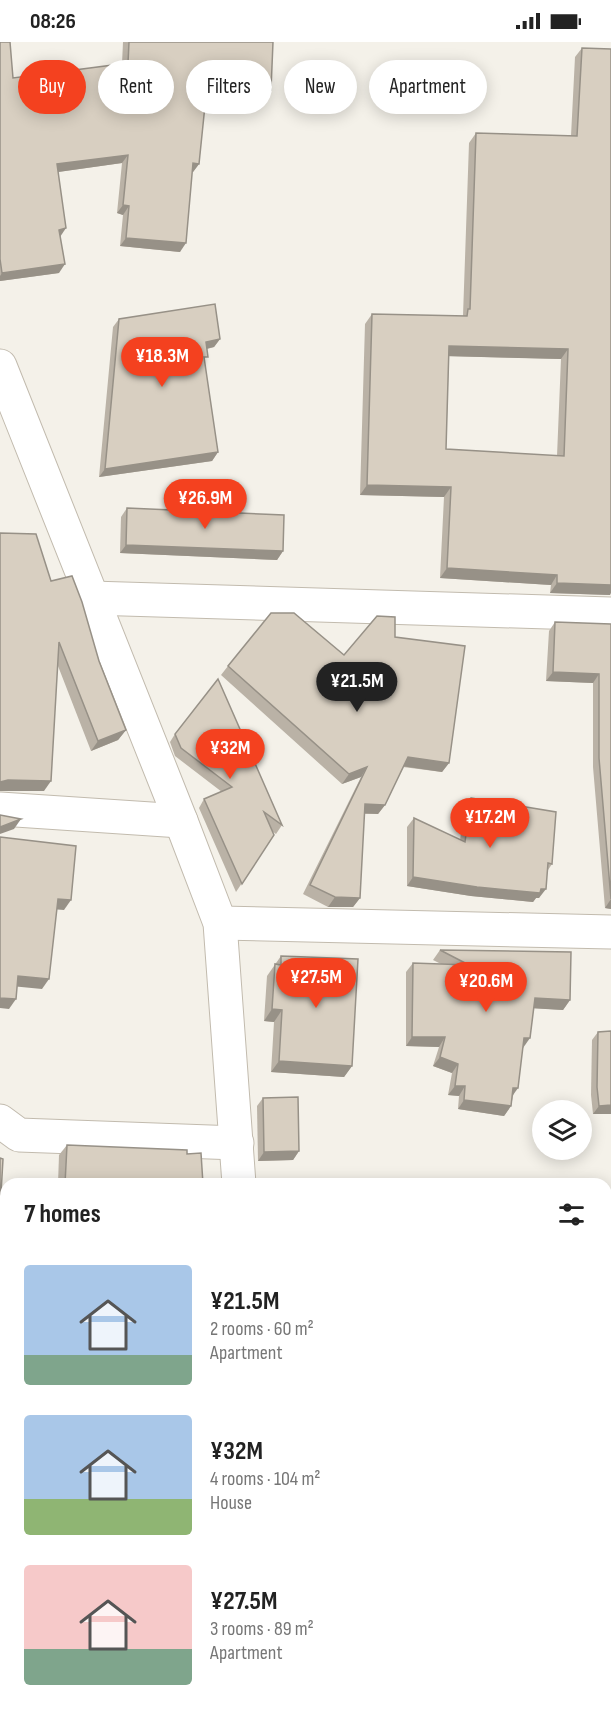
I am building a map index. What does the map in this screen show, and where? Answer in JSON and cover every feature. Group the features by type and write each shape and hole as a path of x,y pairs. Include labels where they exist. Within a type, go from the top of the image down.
{"street":[{"path":"0,366 220,923 239,1178"},
{"path":"91,598 611,614"},
{"path":"0,809 181,821"},
{"path":"220,923 611,932"},
{"path":"0,1121 20,1135 237,1143"}],"building":[{"path":"0,42 10,42 13,78 18,77 18,114 86,114 86,68 98,67 98,114 174,114 174,60 128,60 129,42 273,42 272,66 272,60 186,60 186,114 204,114 199,164 193,163 186,243 126,238 129,206 123,205 128,155 57,164 66,228 59,230 65,264 2,273 0,259"},
{"path":"582,48 611,49 611,585 557,583 557,575 447,568 451,487 367,485 372,314 467,316 468,309 470,309 476,133 577,136","holes":["449,346 568,349 564,456 446,449"]},
{"path":"215,304 220,339 206,342 208,357 204,357 218,452 105,469 119,319"},
{"path":"127,508 284,515 283,551 126,545"},
{"path":"0,533 36,534 51,581 72,576 99,661 126,730 98,741 59,642 51,781 8,780 0,782"},
{"path":"271,613 294,613 344,655 377,616 395,617 395,637 465,646 449,763 408,757 385,805 365,804 360,898 335,897 310,885 367,767 349,774 228,666"},
{"path":"555,622 611,624 611,899 599,758 599,674 553,672"},
{"path":"218,679 282,825 264,812 274,835 242,884 204,799 232,787 181,748 175,734"},
{"path":"471,798 556,812 552,864 548,863 546,889 541,889 540,893 477,887 413,877 414,818 465,842"},
{"path":"0,815 21,819 0,827"},
{"path":"0,837 76,846 71,900 58,899 49,979 18,976 16,999 0,998"},
{"path":"440,950 571,952 570,1000 535,998 530,1038 524,1038 518,1088 513,1088 511,1106 464,1100 465,1086 455,1086 458,1064 440,1057 445,1037 412,1037 413,963 469,965"},
{"path":"281,956 358,959 352,1066 279,1061 282,1010 272,1009 275,964 281,965"},
{"path":"611,1031 611,1105 599,1106 598,1032"},
{"path":"298,1097 299,1151 264,1152 263,1098"},
{"path":"67,1145 187,1150 187,1154 201,1153 203,1178 65,1178"},
{"path":"0,1158 3,1159 2,1178 0,1178"}]}
